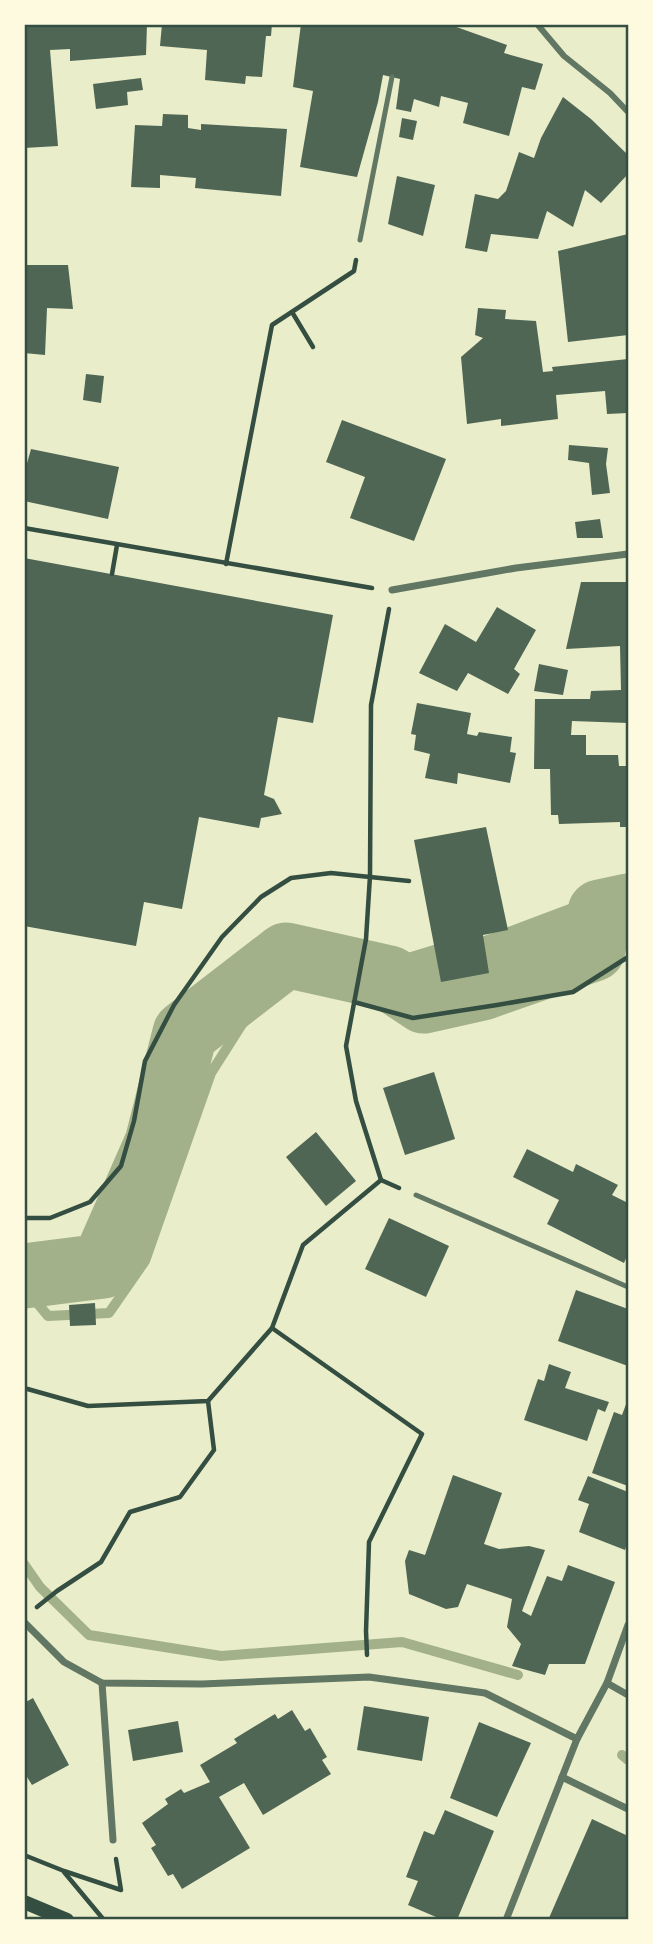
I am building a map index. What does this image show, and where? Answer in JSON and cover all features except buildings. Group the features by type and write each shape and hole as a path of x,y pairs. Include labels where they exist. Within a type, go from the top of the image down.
{"main road":[{"path":"24,1902 67,1920"}],"street":[{"path":"537,24 564,56 610,93 628,112"},
{"path":"392,590 516,568 628,554"},
{"path":"24,1622 64,1662 102,1683 202,1684 369,1677 485,1693 577,1739"},
{"path":"506,1920 577,1739 607,1683 628,1625"},
{"path":"102,1683 113,1840"},
{"path":"607,1683 628,1695"},
{"path":"562,1777 628,1809"}],"lane":[{"path":"360,240 392,77"},
{"path":"416,1195 628,1287"}],"path":[{"path":"226,564 272,325 354,271 360,240"},
{"path":"292,312 313,347"},
{"path":"24,528 349,585 392,590 371,705 370,876 366,939 346,1046 356,1101 381,1180 416,1195"},
{"path":"112,574 117,545"},
{"path":"24,1217 50,1218 90,1202 121,1166 134,1121 145,1061 174,1005 222,937 261,897 291,878 331,873 409,881"},
{"path":"354,1002 413,1018 497,1005 573,992 628,957"},
{"path":"24,1388 88,1406 208,1401 272,1328 303,1245 381,1180"},
{"path":"272,1328 422,1434 369,1542 366,1631 368,1660"},
{"path":"37,1607 100,1562 130,1512 180,1497 214,1450 208,1401"},
{"path":"24,1855 121,1890 118,1875"},
{"path":"64,1871 104,1920"}],"waterway":[{"path":"24,1276 103,1266 157,1143 185,1033 286,955 389,978 424,1001 482,988 593,949 600,912 628,906"},
{"path":"486,955 600,912"},
{"path":"24,1287 48,1316 109,1313 145,1261 211,1073 286,955"},
{"path":"389,978 438,963"},
{"path":"24,1564 40,1587 89,1635 221,1656 402,1642 518,1675"},
{"path":"622,1755 628,1760"}]}
